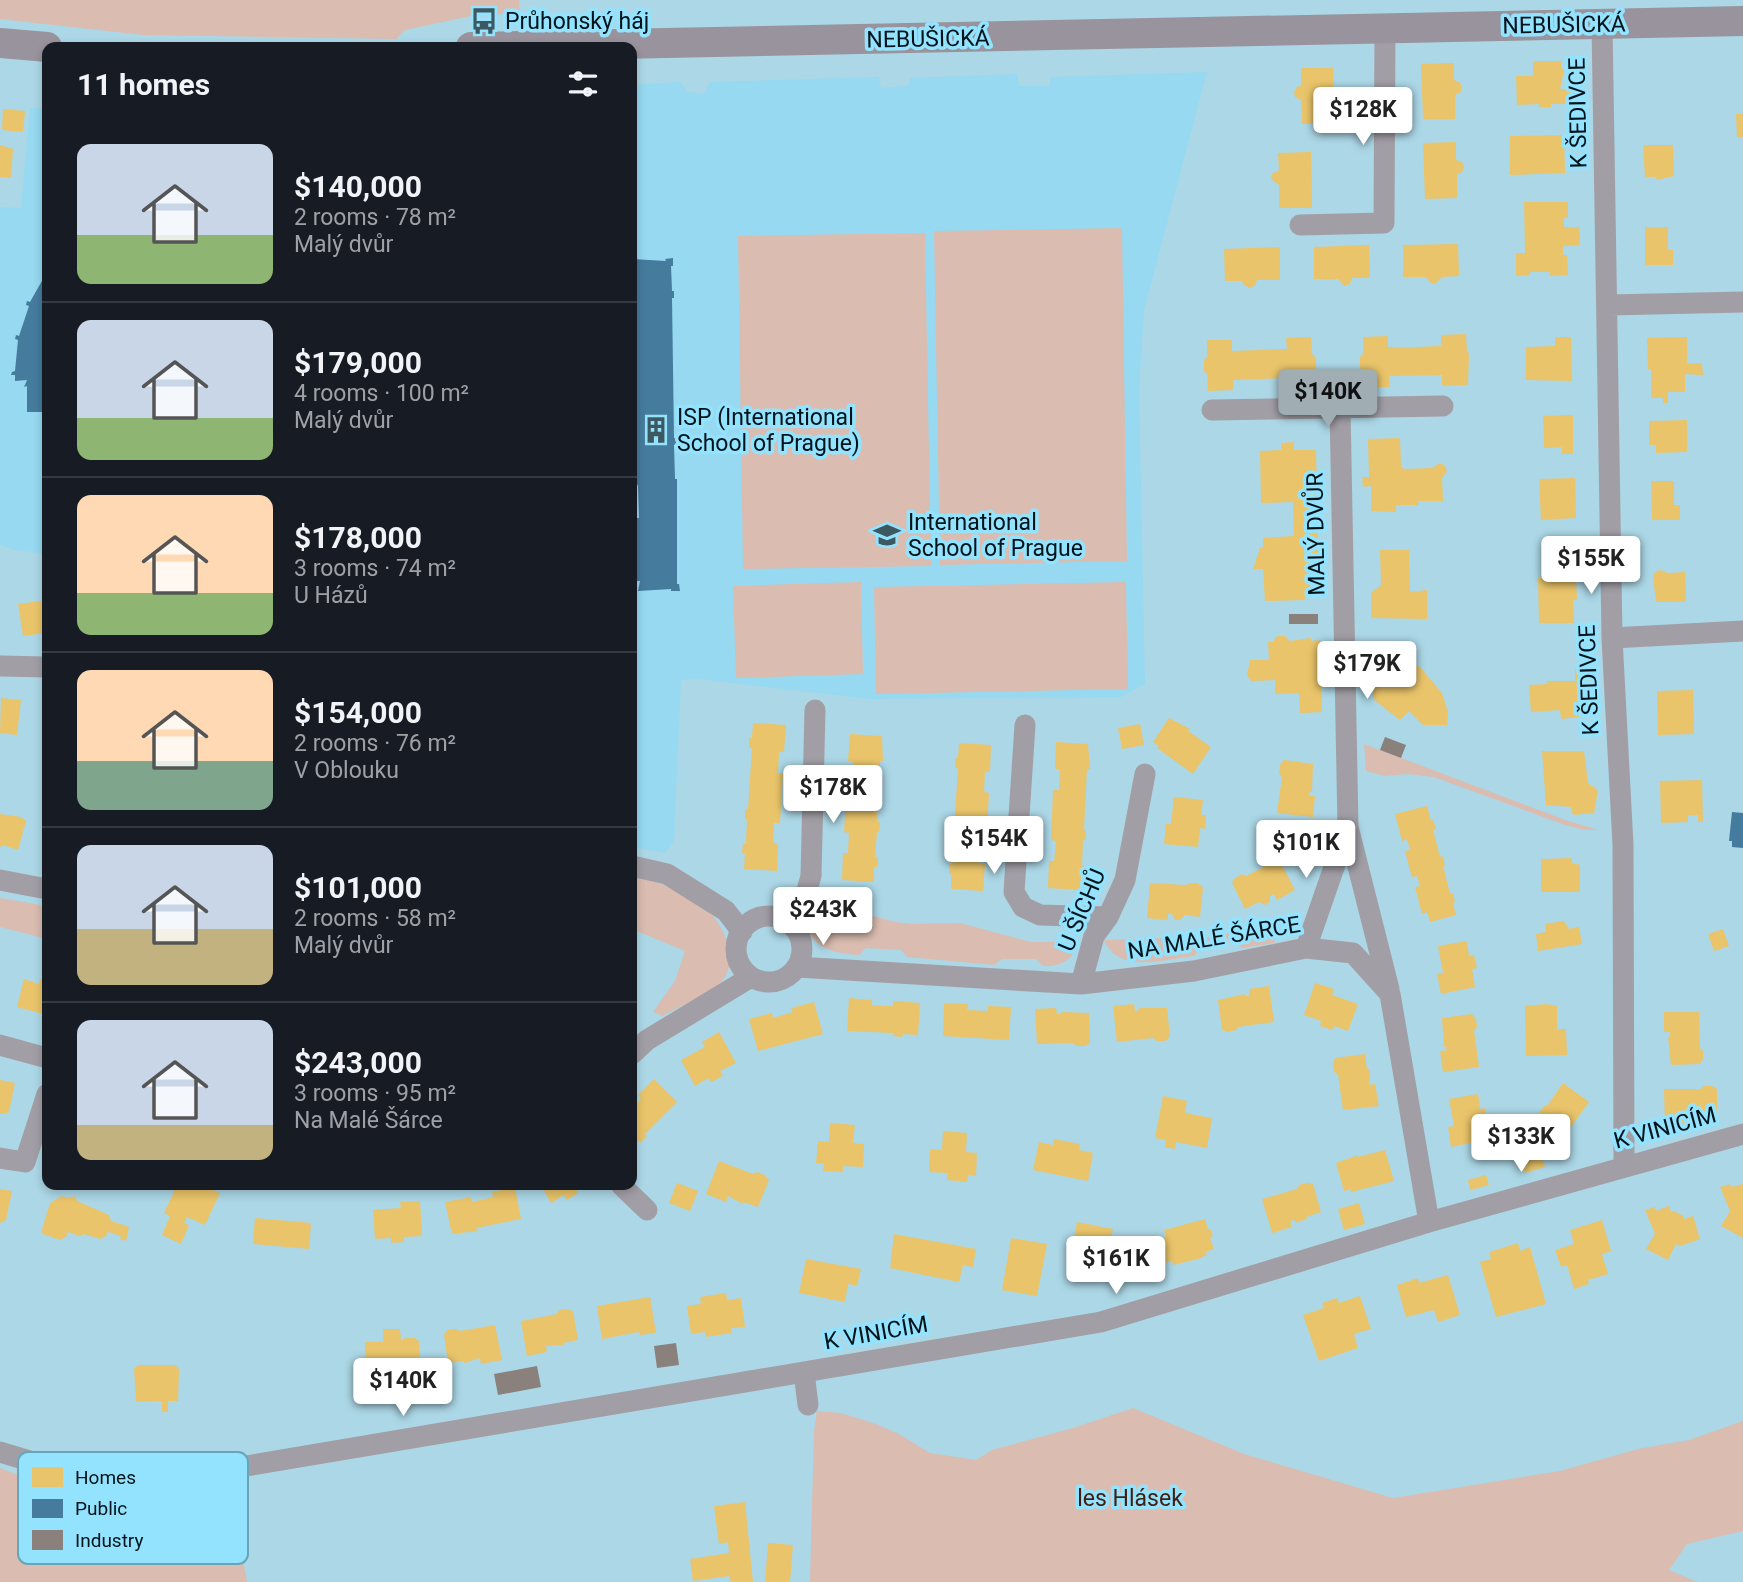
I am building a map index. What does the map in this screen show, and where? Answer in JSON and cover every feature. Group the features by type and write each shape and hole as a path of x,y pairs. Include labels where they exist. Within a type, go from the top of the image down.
{"street":[{"name":"NEBUŠICKÁ","path":"637,44 1743,21"},
{"name":"K ŠEDIVCE","path":"1602,24 1609,305 1612,638 1623,845 1624,1167"},
{"path":"1300,225 1384,223 1385,29"},
{"path":"0,43 42,47"},
{"path":"1609,305 1743,302"},
{"path":"1212,410 1443,406"},
{"name":"MALÝ DVŮR","path":"1340,408 1348,827 1390,994"},
{"path":"1612,638 1743,631"},
{"path":"0,666 42,667"},
{"path":"788,922 806,894 811,876 815,710"},
{"path":"1025,725 1014,892 1023,907 1040,915 1108,917"},
{"name":"U ŠÍCHŮ","path":"1081,984 1094,936 1108,917 1125,880 1145,774"},
{"name":"MALÝ DVŮR","path":"1306,948 1348,827"},
{"path":"637,867 667,874 726,911 741,932"},
{"path":"0,880 42,888"},
{"path":"637,1049 647,1040 751,977 738,961 736,951 741,932 757,919 768,916 788,922 795,929 802,948 797,967"},
{"name":"NA MALÉ ŠÁRCE","path":"751,977 761,981 781,980 797,967 1081,984 1194,971 1306,948 1353,953 1390,994"},
{"path":"1390,994 1429,1222"},
{"path":"0,1045 42,1057"},
{"path":"0,1158 25,1162 42,1109"},
{"name":"K VINICÍM","path":"248,1466 1101,1322 1429,1222 1743,1134"},
{"path":"626,1190 647,1210"},
{"path":"804,1372 808,1405"},
{"name":"K VINICÍM","path":"0,1452 18,1457"}],"shaded area":[{"name":"International School of Prague","path":"1207,72 1144,310 1139,391 1145,684 1121,697 870,699 698,679 681,680 674,841 665,853 637,848 637,85 681,82 687,92 704,94 710,82 879,77 881,88 908,86 910,78 1017,74 1019,86 1049,86 1051,77"},
{"path":"30,108 42,109 42,553 0,545 0,207 21,208"}],"green space":[{"path":"0,0 519,0 520,13 471,16 405,30 396,39 143,35 0,19"},
{"path":"1122,228 1127,561 940,565 934,231"},
{"path":"925,233 931,566 743,569 738,236"},
{"path":"861,582 863,674 736,678 733,586"},
{"path":"1126,582 1128,689 876,694 874,587"},
{"path":"1364,744 1568,821 1599,830 1565,825 1434,777 1407,774 1385,776 1366,771"},
{"path":"637,877 678,891 705,908 716,919 724,933 730,957 727,973 718,985 663,1016 653,1012 675,981 685,951 637,931"},
{"path":"0,898 42,905 42,938 0,927"},
{"path":"813,900 895,922 960,923 1031,942 1079,942 1066,961 1050,966 1043,966 1036,959 1002,959 994,965 907,957 901,950 866,948 859,955 844,953 821,946 811,935 808,921"},
{"path":"1264,927 1271,929 1275,943 1242,948 1234,942 1200,948 1194,956 1156,961 1120,958 1104,940 1209,937"},
{"name":"les Hlásek","path":"1133,1408 1244,1454 1393,1498 1560,1471 1638,1449 1689,1440 1743,1421 1743,1531 1687,1544 1669,1570 1697,1582 810,1582 814,1431 817,1411 841,1413 876,1424 930,1453 976,1460 992,1450"},
{"path":"0,1468 18,1475 18,1564 244,1564 247,1582 0,1582"}],"building: Homes":[{"path":"1533,61 1561,61 1564,71 1560,89 1572,89 1572,104 1551,104 1551,107 1539,107 1539,104 1517,105 1516,76 1533,76"},
{"path":"1454,63 1454,80 1462,87 1461,92 1455,95 1455,119 1423,119 1421,64"},
{"path":"1301,68 1333,68 1335,123 1302,124 1301,100 1295,97 1294,93 1301,85"},
{"path":"3,109 25,111 23,132 2,130"},
{"path":"1736,114 1743,114 1743,137 1737,138"},
{"path":"1564,135 1565,173 1510,175 1510,136"},
{"path":"1456,142 1456,160 1462,162 1464,167 1462,172 1457,174 1457,198 1425,199 1423,143"},
{"path":"0,145 13,149 11,178 0,177"},
{"path":"1643,145 1673,145 1674,176 1657,180 1656,177 1645,177"},
{"path":"1311,152 1312,208 1279,208 1279,185 1271,179 1272,174 1279,170 1278,153"},
{"path":"1524,202 1568,202 1568,218 1564,218 1564,227 1579,227 1580,237 1579,245 1563,246 1563,255 1567,255 1568,275 1550,276 1550,272 1530,272 1530,275 1516,276 1516,253 1525,253"},
{"path":"1645,227 1668,227 1668,250 1673,250 1673,265 1645,265"},
{"path":"1458,244 1459,276 1442,277 1435,284 1429,282 1427,277 1403,277 1403,245"},
{"path":"1369,245 1370,278 1352,278 1350,284 1344,286 1338,279 1314,279 1314,247"},
{"path":"1280,247 1280,280 1257,280 1250,288 1242,281 1225,281 1224,249"},
{"path":"1466,334 1469,354 1468,385 1442,386 1442,375 1389,376 1390,387 1364,387 1364,371 1360,368 1363,337 1388,336 1388,347 1416,347 1441,346 1441,335"},
{"path":"1311,337 1312,354 1316,358 1316,368 1312,371 1313,388 1288,389 1287,378 1233,380 1233,390 1208,391 1207,374 1204,371 1207,340 1232,340 1232,351 1287,349 1286,338"},
{"path":"1555,337 1571,337 1572,381 1526,380 1526,347 1555,346"},
{"path":"1687,337 1687,363 1702,363 1703,375 1685,374 1685,392 1668,392 1668,403 1663,403 1663,398 1651,398 1647,338"},
{"path":"1573,415 1573,454 1562,454 1562,447 1544,448 1543,416"},
{"path":"1687,420 1687,452 1656,453 1656,445 1649,445 1649,421"},
{"path":"1400,438 1401,466 1404,469 1432,468 1440,463 1445,466 1447,471 1442,478 1443,501 1418,501 1418,505 1396,505 1396,512 1371,511 1371,486 1363,487 1362,477 1369,477 1368,439"},
{"path":"1294,442 1294,450 1316,450 1319,596 1305,597 1305,600 1265,601 1263,569 1253,569 1260,548 1263,547 1263,538 1294,536 1293,502 1261,503 1260,451 1281,450 1281,443"},
{"path":"1575,478 1576,518 1541,520 1539,479"},
{"path":"1651,481 1674,481 1674,505 1680,505 1680,520 1652,520"},
{"path":"1380,550 1409,550 1410,592 1427,590 1427,619 1371,618 1371,593 1381,585"},
{"path":"1661,570 1668,573 1685,572 1686,602 1656,602 1653,576"},
{"path":"1576,577 1574,623 1539,623 1538,578"},
{"path":"42,601 42,634 23,636 18,604"},
{"path":"1277,636 1285,636 1290,641 1311,638 1311,641 1320,640 1322,712 1300,713 1299,693 1275,694 1275,680 1251,681 1247,675 1250,660 1269,660 1268,642 1273,642"},
{"path":"1372,654 1389,654 1420,667 1442,693 1448,712 1447,725 1423,725 1409,711 1400,720 1373,699"},
{"path":"1575,669 1597,669 1598,704 1578,705 1579,717 1561,719 1560,710 1531,712 1529,685 1547,684 1547,681 1575,681"},
{"path":"1693,690 1694,734 1658,735 1657,691"},
{"path":"1,698 21,700 17,735 0,733"},
{"path":"1169,718 1190,729 1188,731 1211,747 1193,774 1157,748 1159,746 1153,742"},
{"path":"753,723 786,725 784,752 779,752 778,773 783,773 780,823 774,823 773,843 778,844 777,871 744,869 745,854 742,853 743,844 746,844 745,809 748,809 752,748 749,748 749,738 752,738"},
{"path":"1140,724 1144,745 1122,749 1118,728"},
{"path":"850,734 882,736 883,761 880,761 877,822 880,822 874,882 842,880 843,853 848,853 849,833 844,832 847,782 851,782 853,761 848,761"},
{"path":"1056,742 1088,744 1090,769 1087,769 1084,830 1086,840 1083,840 1082,865 1084,875 1081,875 1080,890 1048,888 1049,861 1054,861 1056,841 1051,840 1053,790 1059,790 1060,769 1055,769"},
{"path":"959,743 991,745 990,772 985,772 984,792 989,793 986,843 981,843 980,864 985,864 983,891 951,889 949,864 952,864 954,839 951,838 951,829 954,829 958,768 955,768 955,758 958,758"},
{"path":"1542,751 1584,751 1588,783 1598,790 1594,813 1573,815 1571,807 1546,805"},
{"path":"1284,760 1313,764 1312,792 1309,791 1309,796 1315,796 1313,817 1277,813 1282,777 1279,773 1280,765"},
{"path":"1702,780 1703,822 1698,822 1698,815 1688,815 1688,822 1661,823 1660,781"},
{"path":"1174,797 1203,800 1201,815 1206,815 1205,829 1200,828 1198,847 1164,844 1166,824 1171,824"},
{"path":"1427,806 1436,829 1433,830 1440,857 1443,856 1443,866 1450,893 1453,893 1456,915 1430,922 1427,912 1422,914 1415,887 1420,886 1417,876 1412,877 1405,851 1410,850 1407,839 1402,841 1395,814"},
{"path":"0,814 21,817 26,821 18,850 3,845 0,847"},
{"path":"1572,858 1572,863 1580,865 1580,892 1541,892 1541,859"},
{"path":"1279,859 1295,890 1277,900 1274,894 1265,905 1259,902 1245,909 1232,883 1235,878 1242,874 1246,876"},
{"path":"1150,883 1197,883 1203,887 1200,917 1184,915 1181,920 1175,920 1172,914 1168,914 1168,920 1147,918"},
{"path":"1564,921 1569,929 1579,927 1582,944 1538,951 1536,934 1546,932 1545,924"},
{"path":"1723,929 1729,946 1714,951 1708,934"},
{"path":"1467,941 1469,956 1474,955 1477,968 1472,969 1475,987 1441,994 1437,974 1443,973 1438,946"},
{"path":"24,979 39,984 42,979 42,1014 17,1007"},
{"path":"1315,983 1334,989 1332,995 1358,1004 1348,1031 1334,1026 1333,1030 1320,1026 1321,1021 1304,1015"},
{"path":"1269,986 1274,1022 1238,1027 1228,1032 1222,1030 1218,1000 1245,994 1249,996 1249,989"},
{"path":"849,998 872,1000 872,1005 882,1006 893,1006 893,1001 920,1003 918,1035 903,1034 902,1037 893,1036 893,1033 847,1031"},
{"path":"814,1002 823,1034 758,1051 749,1019 772,1013 773,1018 793,1012 791,1008"},
{"path":"944,1003 968,1004 967,1010 988,1011 988,1006 1011,1007 1009,1040 943,1036"},
{"path":"1134,1004 1135,1011 1139,1008 1167,1008 1170,1037 1165,1041 1153,1038 1117,1042 1113,1006"},
{"path":"1525,1006 1557,1006 1557,1029 1566,1029 1567,1055 1526,1056"},
{"path":"1056,1008 1057,1014 1089,1013 1090,1043 1085,1046 1076,1046 1073,1043 1037,1044 1035,1009"},
{"path":"1664,1012 1699,1012 1700,1048 1703,1051 1700,1064 1671,1065 1668,1037 1670,1032 1664,1032"},
{"path":"1472,1014 1476,1019 1477,1027 1474,1031 1479,1067 1443,1072 1440,1051 1447,1050 1446,1046 1444,1047 1442,1018"},
{"path":"719,1032 736,1063 720,1071 723,1076 711,1082 708,1078 695,1086 681,1060 705,1047 702,1042"},
{"path":"1365,1054 1367,1069 1370,1071 1369,1085 1375,1084 1379,1106 1343,1110 1338,1074 1334,1072 1335,1058"},
{"path":"654,1079 677,1102 645,1134 647,1136 640,1143 637,1142 637,1103 641,1099 638,1095"},
{"path":"0,1080 15,1083 9,1112 3,1114 0,1114"},
{"path":"1563,1083 1589,1102 1563,1138 1561,1136 1557,1142 1533,1125"},
{"path":"1704,1086 1717,1089 1717,1118 1690,1121 1690,1118 1686,1118 1686,1125 1665,1125 1664,1089 1701,1089"},
{"path":"1478,1094 1480,1109 1485,1108 1487,1121 1482,1122 1486,1140 1451,1147 1448,1127 1454,1126 1449,1099"},
{"path":"1163,1096 1187,1101 1185,1113 1212,1118 1207,1148 1176,1142 1175,1149 1165,1147 1166,1140 1155,1138"},
{"path":"830,1123 855,1125 853,1143 864,1144 863,1167 843,1166 843,1172 823,1171 824,1164 816,1163 818,1141 829,1142"},
{"path":"943,1131 967,1133 966,1152 977,1153 976,1176 968,1175 967,1182 947,1180 948,1173 929,1172 930,1149 942,1150"},
{"path":"1054,1139 1080,1144 1079,1150 1093,1153 1088,1181 1033,1170 1039,1142 1053,1145"},
{"path":"1539,1147 1545,1167 1525,1173 1518,1153"},
{"path":"1385,1150 1394,1181 1351,1192 1350,1189 1344,1191 1336,1163"},
{"path":"719,1161 753,1174 757,1172 765,1175 769,1180 758,1207 743,1204 728,1196 726,1202 706,1194"},
{"path":"1486,1175 1489,1185 1470,1190 1468,1180"},
{"path":"677,1183 698,1191 690,1211 669,1203"},
{"path":"1313,1184 1321,1212 1295,1223 1295,1220 1290,1221 1292,1227 1272,1233 1262,1199 1297,1189 1299,1185"},
{"path":"1730,1184 1731,1187 1743,1184 1743,1238 1721,1226 1730,1211 1720,1187"},
{"path":"0,1189 12,1191 6,1220 0,1223"},
{"path":"213,1190 220,1193 205,1225 187,1217 184,1223 189,1225 181,1244 162,1235 170,1216 164,1213 174,1192"},
{"path":"516,1190 521,1219 476,1228 477,1231 452,1234 445,1202 471,1197 472,1202 493,1197 492,1192"},
{"path":"544,1190 576,1190 578,1193 567,1200 564,1195 551,1203"},
{"path":"62,1196 75,1196 77,1201 109,1215 111,1221 129,1227 126,1241 120,1239 121,1236 108,1232 100,1239 68,1232 66,1237 60,1240 41,1233 50,1203"},
{"path":"420,1201 422,1236 404,1237 404,1242 391,1243 391,1238 375,1239 373,1210 401,1208 400,1202"},
{"path":"1359,1203 1365,1224 1344,1230 1338,1209"},
{"path":"1669,1206 1671,1212 1674,1211 1684,1219 1693,1216 1700,1239 1680,1246 1676,1244 1668,1260 1646,1249 1655,1234 1645,1210 1655,1207 1656,1211"},
{"path":"255,1218 311,1223 309,1249 253,1244"},
{"path":"1205,1219 1213,1236 1210,1238 1214,1249 1205,1252 1207,1255 1198,1259 1173,1265 1172,1261 1151,1267 1144,1243 1166,1237 1164,1230"},
{"path":"1602,1220 1611,1251 1602,1254 1608,1274 1588,1280 1589,1284 1574,1289 1567,1265 1561,1267 1555,1250 1574,1244 1570,1230"},
{"path":"1077,1222 1113,1229 1103,1280 1068,1274"},
{"path":"894,1234 976,1249 973,1267 963,1265 959,1282 890,1268"},
{"path":"1011,1238 1047,1244 1037,1296 1002,1290"},
{"path":"1518,1243 1520,1251 1530,1247 1546,1304 1496,1317 1480,1262 1491,1259 1489,1252"},
{"path":"806,1259 861,1269 857,1286 848,1284 845,1302 799,1293"},
{"path":"1448,1275 1460,1315 1438,1322 1434,1310 1406,1317 1397,1285 1418,1278 1419,1283"},
{"path":"726,1293 727,1300 741,1298 745,1327 731,1328 732,1333 705,1337 705,1332 691,1334 687,1306 701,1304 700,1297"},
{"path":"1360,1296 1371,1329 1354,1334 1358,1348 1319,1361 1303,1315 1324,1308 1322,1303 1337,1298 1339,1303"},
{"path":"650,1297 656,1333 640,1335 639,1332 602,1339 597,1306"},
{"path":"559,1310 573,1311 578,1340 563,1345 546,1346 547,1352 527,1356 521,1321 557,1314"},
{"path":"495,1325 502,1360 481,1364 480,1358 464,1363 448,1363 444,1334 448,1330 460,1331"},
{"path":"383,1329 400,1329 401,1341 414,1338 419,1341 420,1385 404,1386 403,1397 394,1397 393,1386 388,1386 388,1392 366,1393 365,1342 383,1342"},
{"path":"138,1365 175,1365 179,1369 178,1401 168,1401 168,1412 162,1412 162,1401 136,1402 134,1369"},
{"path":"745,1502 753,1582 731,1582 729,1576 693,1581 690,1559 729,1553 728,1542 719,1544 714,1506"},
{"path":"768,1543 793,1545 790,1582 765,1582"}],"building: Public":[{"name":"ISP (International School of Prague)","path":"673,258 674,438 677,445 674,445 677,479 677,584 680,591 638,591 637,259 666,261 665,259"},
{"path":"42,281 42,412 27,412 27,386 24,387 27,380 15,381 15,375 11,375 15,371 18,340 15,339 16,335 19,336 29,306 26,305 27,301 30,302"},
{"path":"1732,812 1743,813 1743,848 1732,847 1732,841 1729,841"}],"building: Industry":[{"path":"1289,614 1318,614 1318,624 1289,624"},
{"path":"1385,737 1406,745 1401,758 1380,750"},
{"path":"676,1343 679,1365 657,1368 654,1346"},
{"path":"537,1366 541,1387 498,1395 494,1374"}],"place":[{"name":"Průhonský háj","path":"484,21"},
{"name":"ISP (International School of Prague)","path":"656,430"},
{"name":"International School of Prague","path":"887,535"}]}
